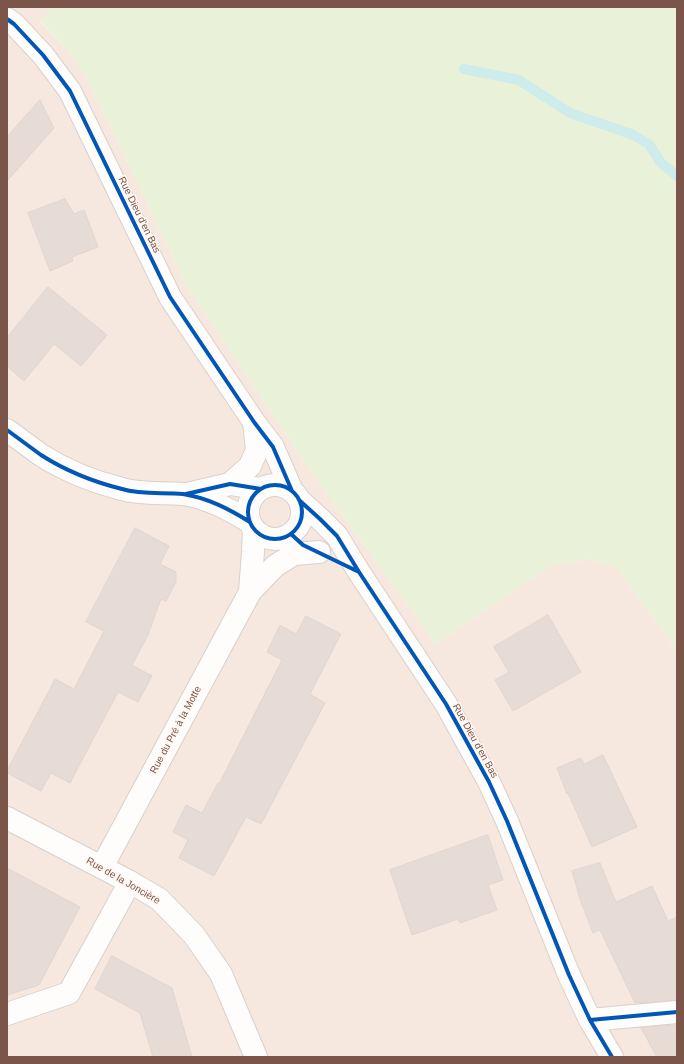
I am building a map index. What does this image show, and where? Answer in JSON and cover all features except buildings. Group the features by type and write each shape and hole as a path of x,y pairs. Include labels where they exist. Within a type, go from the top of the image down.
{"street":[{"name":"Rue Dieu d'en Bas","path":"14,17 70,91 170,297 254,422"},
{"path":"230,484 250,466 257,450 254,422"},
{"path":"7,430 42,455 81,476 123,490 183,494 213,502 230,509 252,526 259,534 266,538 280,539 290,535 298,527 302,518 302,509 273,448 254,422"},
{"path":"183,494 230,484 261,489"},
{"path":"252,526 248,515 251,500 261,489 268,486 277,485 285,487 296,496"},
{"name":"Rue Dieu d'en Bas","path":"296,496 337,536 446,704 489,782 507,821 569,975 590,1020 612,1057"},
{"name":"Rue du Pré à la Motte","path":"250,592 253,552 252,526"},
{"name":"Rue Dieu d'en Bas","path":"290,535 303,545 359,572"},
{"name":"Rue du Pré à la Motte","path":"276,566 290,535"},
{"name":"Rue du Pré à la Motte","path":"102,867 250,592 276,566 294,554 320,552"},
{"name":"Rue de la Joncière","path":"7,818 102,867 159,899 194,935 222,974 256,1057"},
{"path":"7,1014 70,993 130,882"},
{"path":"590,1020 677,1012"}],"shaded area":[{"path":"7,7 53,7 40,21 74,58 87,78 188,288 309,469 436,644 551,565 590,559 617,568 677,651 677,1057 7,1057"}],"green space":[{"path":"53,7 677,7 677,651 617,568 590,559 551,565 436,644 309,469 188,288 87,78 74,58 40,20"}],"waterway":[{"path":"464,69 519,80 570,113 631,134 649,144 661,163 677,176"}],"cycle path":[{"path":"7,19 14,24 43,55 70,91 170,297 254,422 273,447 292,491"},
{"path":"7,430 51,461 70,471 91,479 130,491 183,494 201,498 250,522"},
{"path":"186,494 230,484 261,489"},
{"path":"275,485 285,487 294,493 300,502 302,512 300,522 294,531 285,537 275,539 265,537 256,531 250,522 248,512 250,502 256,493 265,487 275,485"},
{"path":"299,500 337,536 446,704 489,782 507,821 569,975 590,1020 612,1057"},
{"path":"291,534 303,545 359,572"},
{"path":"590,1020 677,1012"}]}
